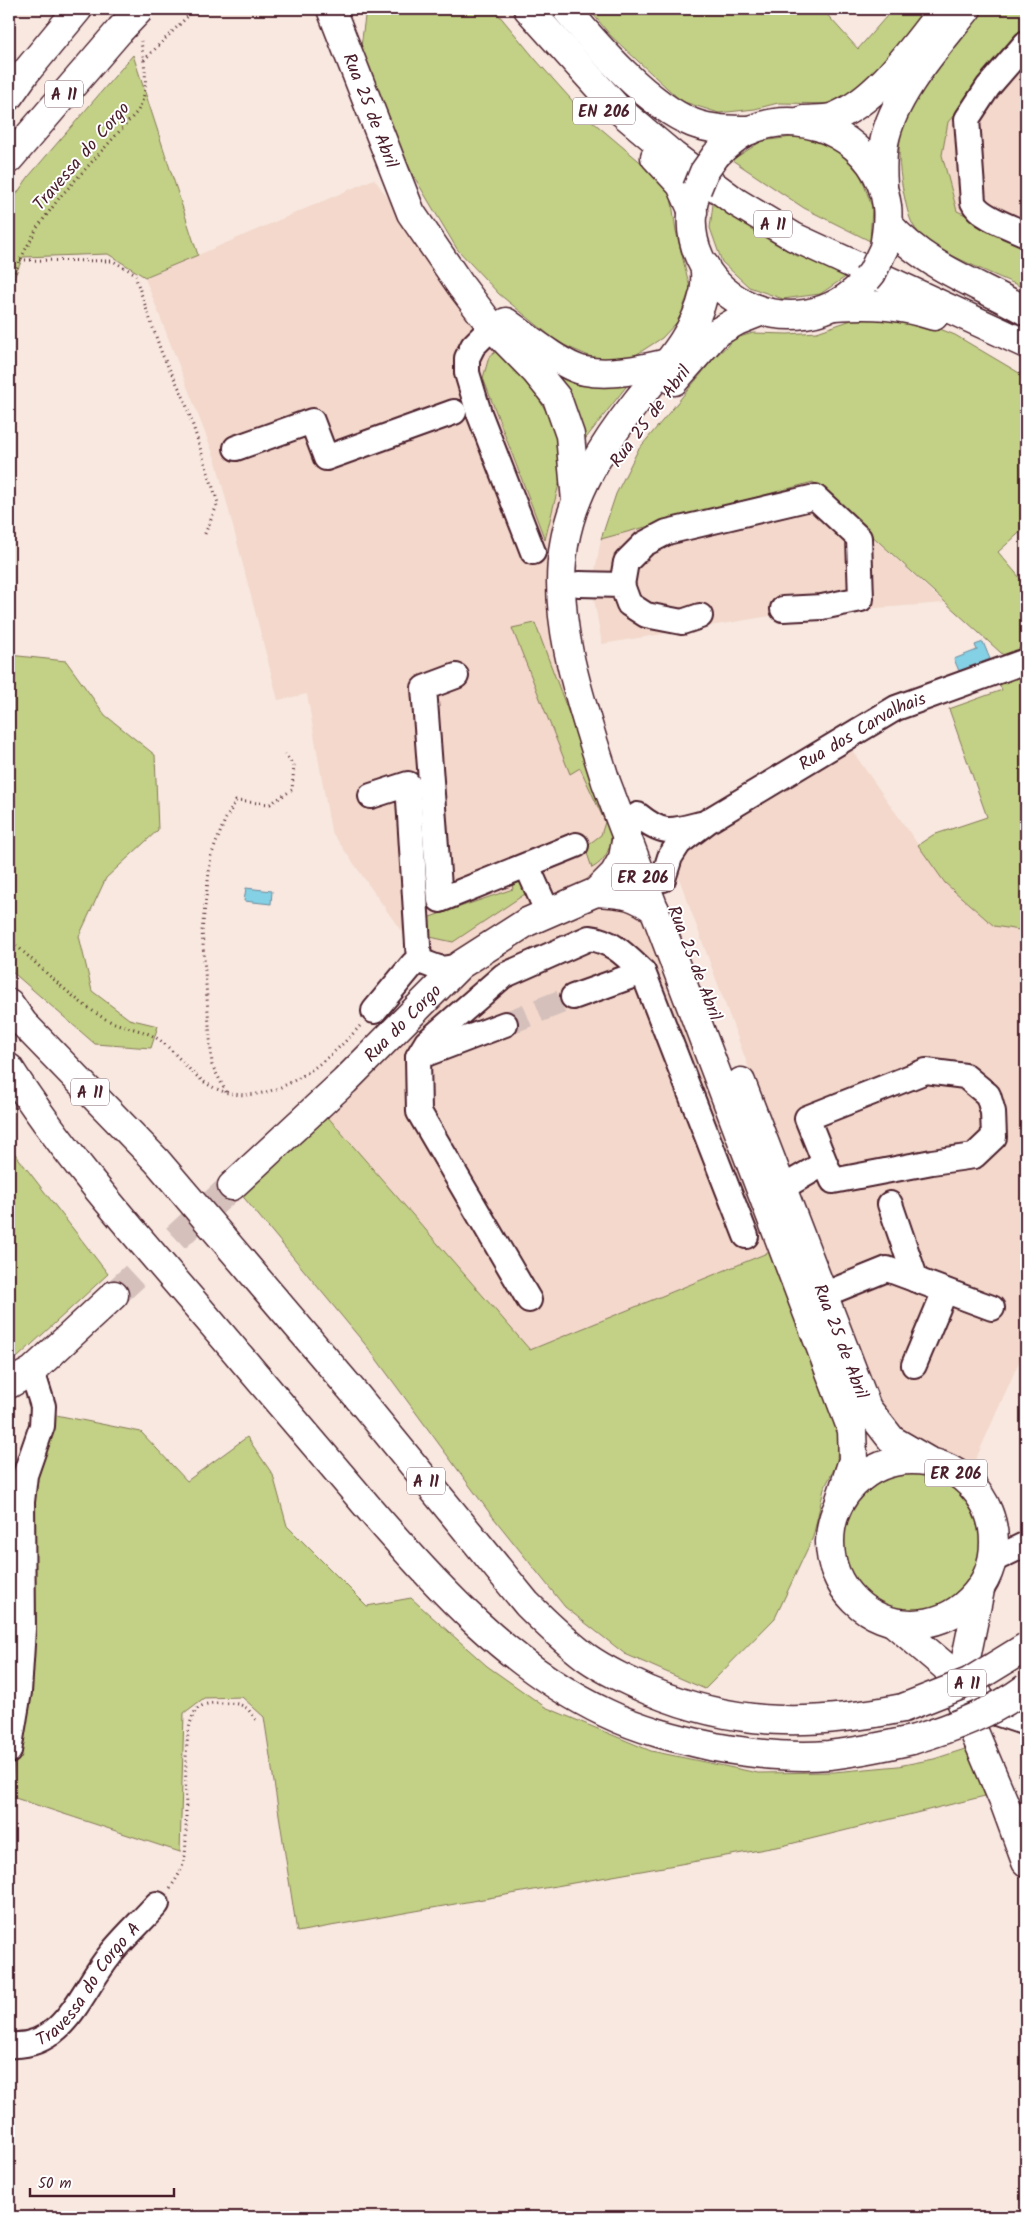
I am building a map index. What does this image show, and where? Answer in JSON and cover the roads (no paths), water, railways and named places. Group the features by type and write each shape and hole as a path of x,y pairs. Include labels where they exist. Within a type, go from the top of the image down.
{"main road":[{"name":"A 11","path":"9,96 17,80 78,9"},
{"name":"A 11","path":"9,158 84,71 130,34 140,9"},
{"name":"Rua 25 de Abril","path":"331,9 411,213 461,286 492,326 536,372 557,398 570,435 576,501"},
{"name":"EN 206","path":"512,9 577,84 614,121 664,165 695,201"},
{"name":"A 11","path":"528,9 618,109 674,156 736,202 810,245 1026,344"},
{"name":"A 11","path":"548,9 579,45 628,96 694,149 751,189 800,219 1026,326"},
{"name":"EN 206","path":"566,9 612,60 665,106 694,122 723,130 750,130"},
{"path":"944,9 901,62 862,100 833,117 772,123 750,130 732,140 716,155 704,172 695,201 693,231 697,249 705,266 719,286 738,301 760,312 785,316 810,314 834,306 856,292 872,273 886,234 887,205 883,187 882,158 891,120 910,86 967,9"},
{"name":"A 11","path":"9,179 84,71"},
{"path":"796,121 824,127 849,141 869,162 883,187"},
{"path":"886,234 904,242 926,259 1026,311"},
{"name":"Rua 25 de Abril","path":"705,266 705,291 697,316 667,363 613,431 576,501 564,544 561,582 564,623 577,692 606,782 663,880 867,1408 892,1440 930,1462"},
{"name":"Rua 25 de Abril","path":"461,286 549,354 585,371 629,372 667,363"},
{"path":"834,306 876,304 908,307 947,320 1026,362"},
{"name":"Rua 25 de Abril","path":"760,312 737,321 716,333 682,372 628,441 606,476 591,508 581,548 579,584 582,623 594,689 655,910 852,1430 853,1460 840,1500"},
{"name":"Rua do Corgo","path":"232,1186 345,1081 460,965 526,922 596,892 614,874 623,858 632,825"},
{"name":"Rua do Corgo","path":"596,892 622,894 639,898 655,910"},
{"name":"A 11","path":"13,1013 157,1160 356,1395 526,1604 554,1631 587,1657 623,1679 702,1710 748,1718 789,1722 830,1720 902,1708 969,1682 1026,1647"},
{"path":"9,1068 39,1115 172,1278 384,1526 435,1583 516,1658 562,1689 606,1714 650,1731 738,1751 780,1756 828,1755 912,1740 952,1728 984,1713 1026,1688"},
{"path":"9,1088 39,1115"},
{"path":"9,1384 32,1371 114,1295"},
{"name":"ER 206","path":"894,1623 918,1624 942,1619 963,1607 980,1590 988,1576 992,1560 994,1534 988,1509 974,1488 954,1471 930,1462 904,1460 879,1466 857,1480 840,1500 831,1524 829,1550 836,1575 850,1597 870,1613 894,1623 948,1668 1004,1802 1026,1862"},
{"name":"ER 206","path":"980,1590 965,1663 1026,1815"}],"street":[{"path":"1026,43 988,86 967,118 975,208 1026,234"},
{"path":"492,326 473,346 466,358 467,373 479,413 533,552"},
{"path":"236,448 312,421 326,458 454,412"},
{"path":"700,616 682,622 646,615 628,604 622,585 626,562 644,544 667,532 815,497 859,538 861,599 822,607 783,609"},
{"path":"579,584 622,585"},
{"name":"Rua dos Carvalhais","path":"663,880 670,857 679,843 708,821 896,708 1026,661"},
{"path":"456,676 424,688 440,900 576,845"},
{"path":"371,796 408,784 419,961"},
{"name":"Rua dos Carvalhais","path":"632,825 652,826 671,832 708,821"},
{"path":"527,866 569,946"},
{"path":"529,1300 419,1112 418,1057 427,1042 503,976 589,938 602,939 618,947 643,972 746,1236"},
{"path":"419,961 435,968 446,970 460,965"},
{"path":"374,1011 406,971 419,961"},
{"path":"573,998 643,972"},
{"path":"418,1057 505,1024"},
{"path":"926,1071 965,1076 988,1095 993,1112 994,1137 974,1156 833,1181 825,1163 807,1118 926,1071"},
{"path":"782,1188 825,1163"},
{"path":"890,1204 916,1280"},
{"path":"823,1295 887,1269 992,1308"},
{"path":"914,1365 945,1291"},
{"path":"9,1751 19,1692 23,1629 22,1502 25,1475 42,1426 43,1406 32,1371"},
{"path":"992,1560 1026,1544"},
{"path":"984,1709 1026,1723"},
{"name":"Travessa do Corgo A","path":"9,2045 24,2046 51,2034 72,2013 109,1956 157,1904"}],"water":[{"path":"983,642 990,659 959,671 954,659 977,650 975,645"},
{"path":"246,888 272,891 271,904 244,901"}],"tunnel":[{"path":"505,1024 573,997"},
{"path":"114,1295 232,1186"}]}
